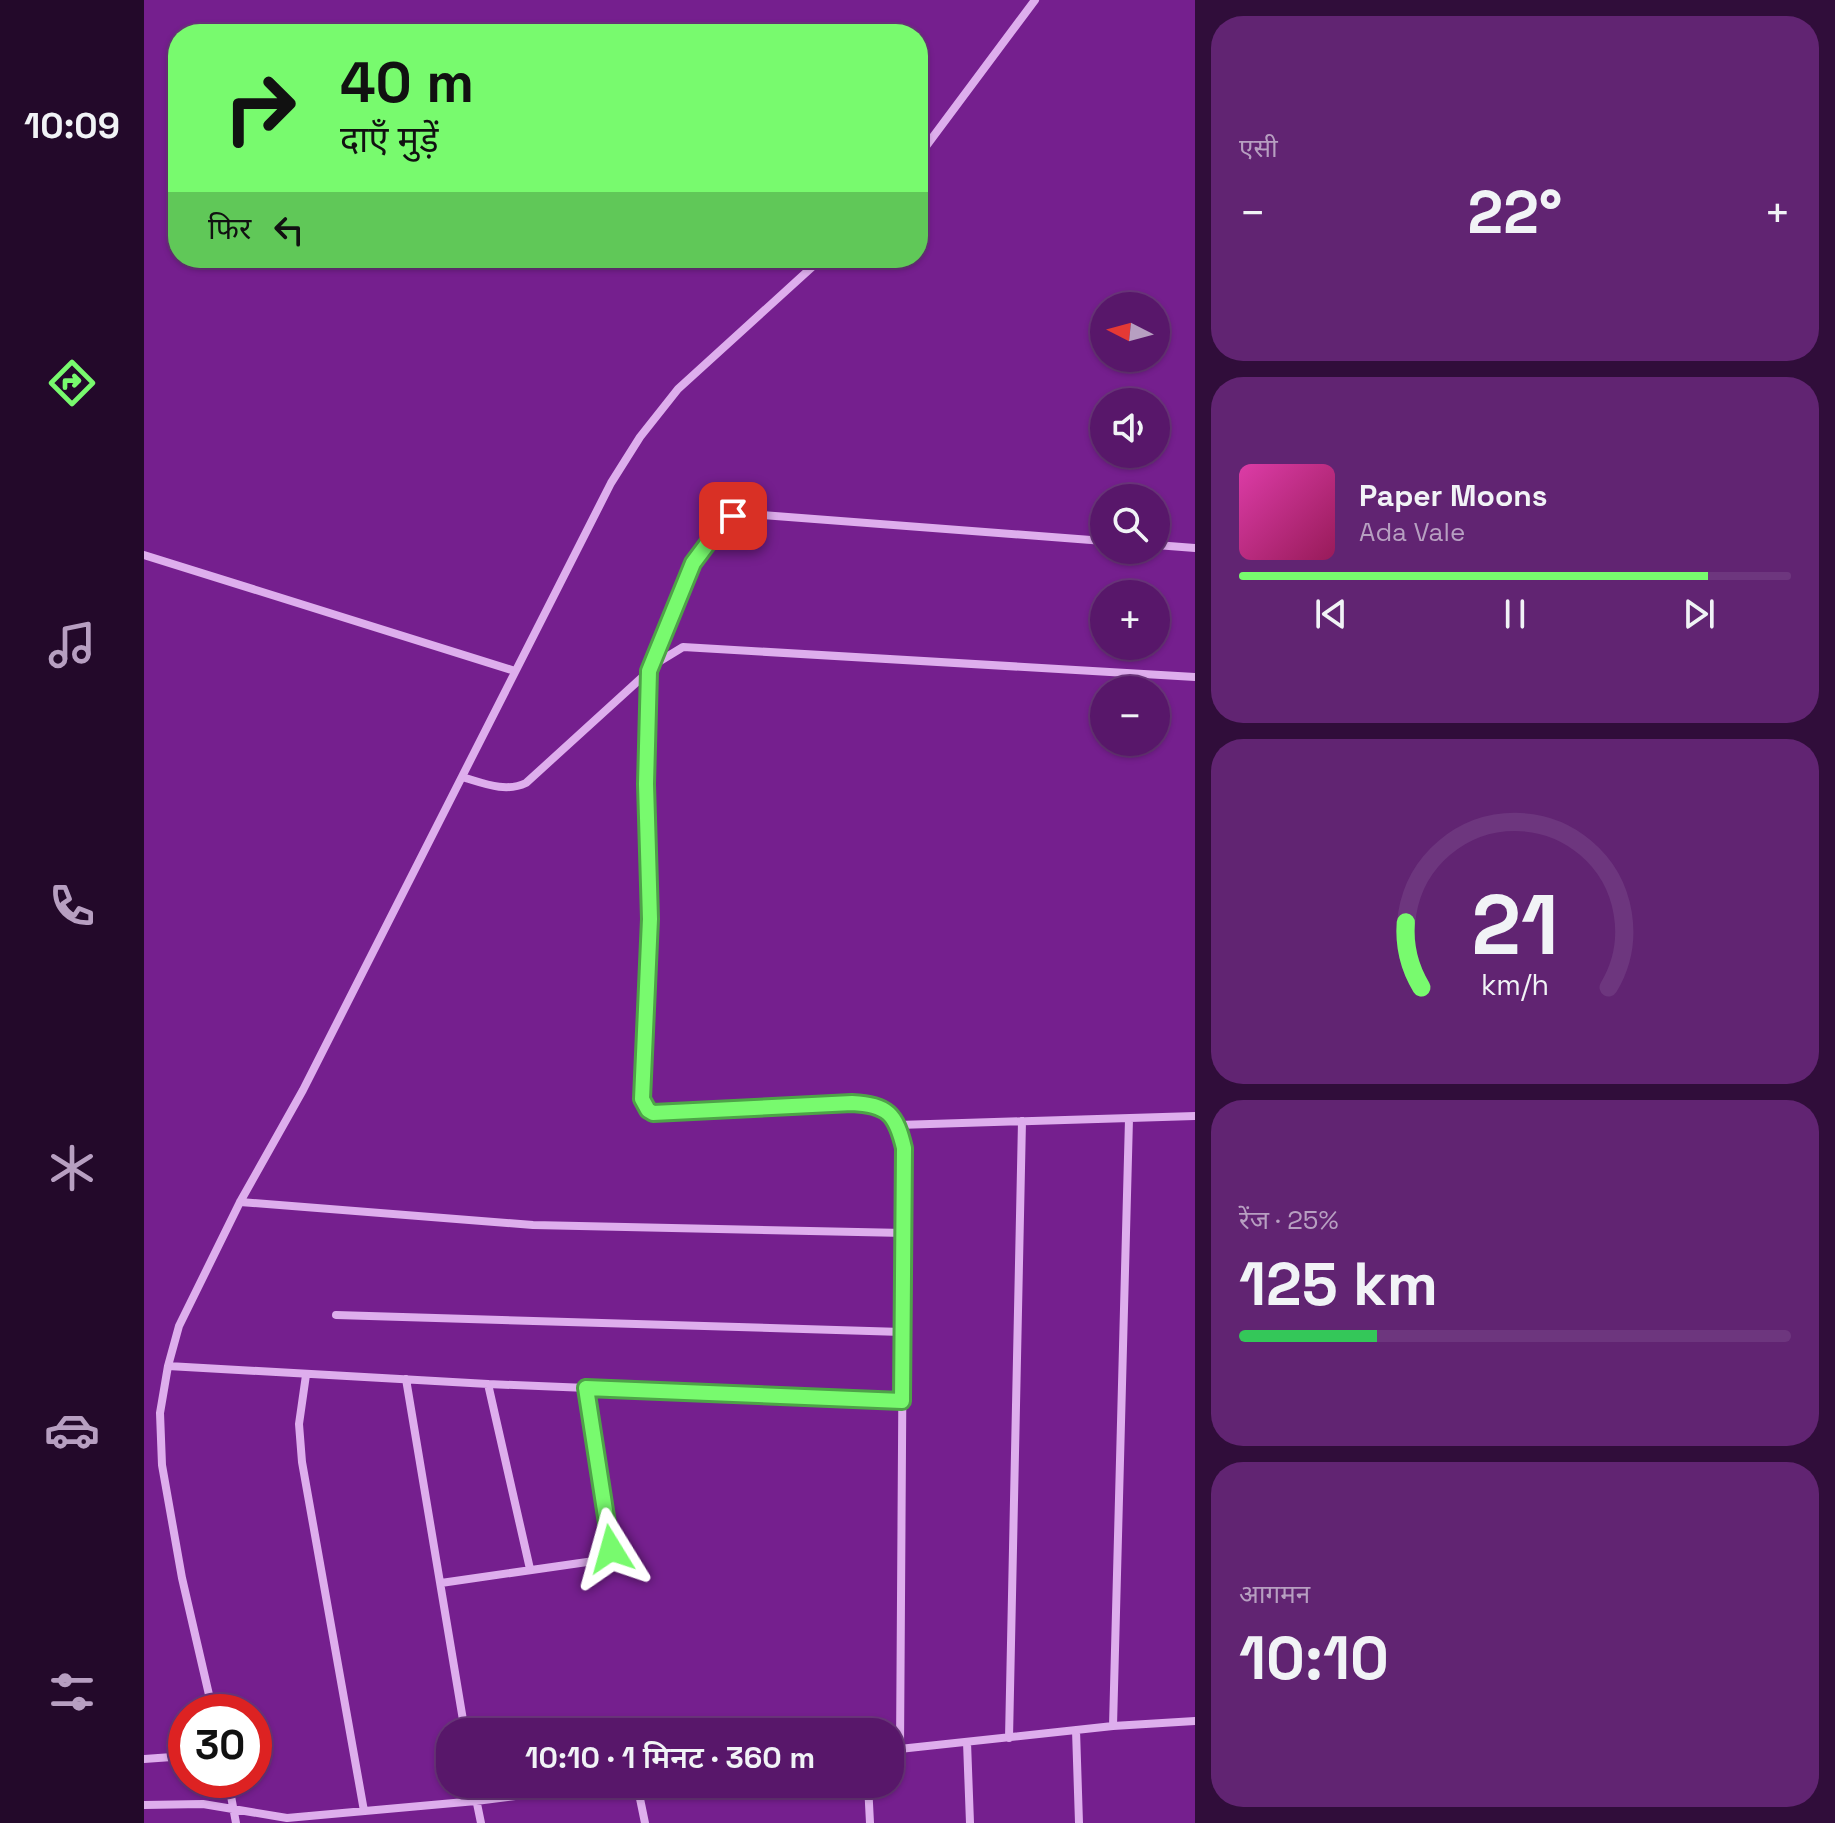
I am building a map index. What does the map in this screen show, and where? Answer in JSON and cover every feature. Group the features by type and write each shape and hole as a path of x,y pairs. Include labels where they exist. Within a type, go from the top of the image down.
{"street":[{"path":"928,144 1035,0"},
{"path":"209,1694 182,1578 162,1465 160,1413 179,1326 240,1202 303,1090 611,483 640,437 678,389 811,268"},
{"path":"896,1718 904,1148 898,1125 888,1111 871,1104 653,1113 644,1106 650,919 646,784 649,671 693,563 720,527 733,516 765,515 1090,540"},
{"path":"1170,546 1195,548"},
{"path":"144,555 515,671"},
{"path":"462,777 503,788 515,788 526,783 649,671 683,647 1195,677"},
{"path":"898,1125 1195,1116"},
{"path":"1113,1726 1129,1119"},
{"path":"1009,1738 1022,1121"},
{"path":"240,1202 533,1225 905,1233"},
{"path":"336,1315 902,1332"},
{"path":"168,1366 488,1384 902,1401"},
{"path":"306,1375 299,1424 302,1462 364,1811"},
{"path":"406,1379 463,1718"},
{"path":"488,1384 530,1569"},
{"path":"441,1583 604,1560 611,1555 586,1388"},
{"path":"904,1749 1113,1726 1195,1721"},
{"path":"1076,1730 1079,1823"},
{"path":"967,1742 970,1823"},
{"path":"144,1759 168,1757"},
{"path":"231,1798 236,1823"},
{"path":"475,1798 481,1823"},
{"path":"144,1805 232,1807 268,1817 287,1818 499,1798"},
{"path":"640,1798 645,1823"},
{"path":"869,1798 870,1823"}],"route":[{"path":"611,1549 586,1388 902,1401 904,1148 898,1125 888,1111 871,1104 852,1103 653,1113 644,1106 642,1099 650,919 646,784 649,671 693,563 720,527 733,516"}]}
